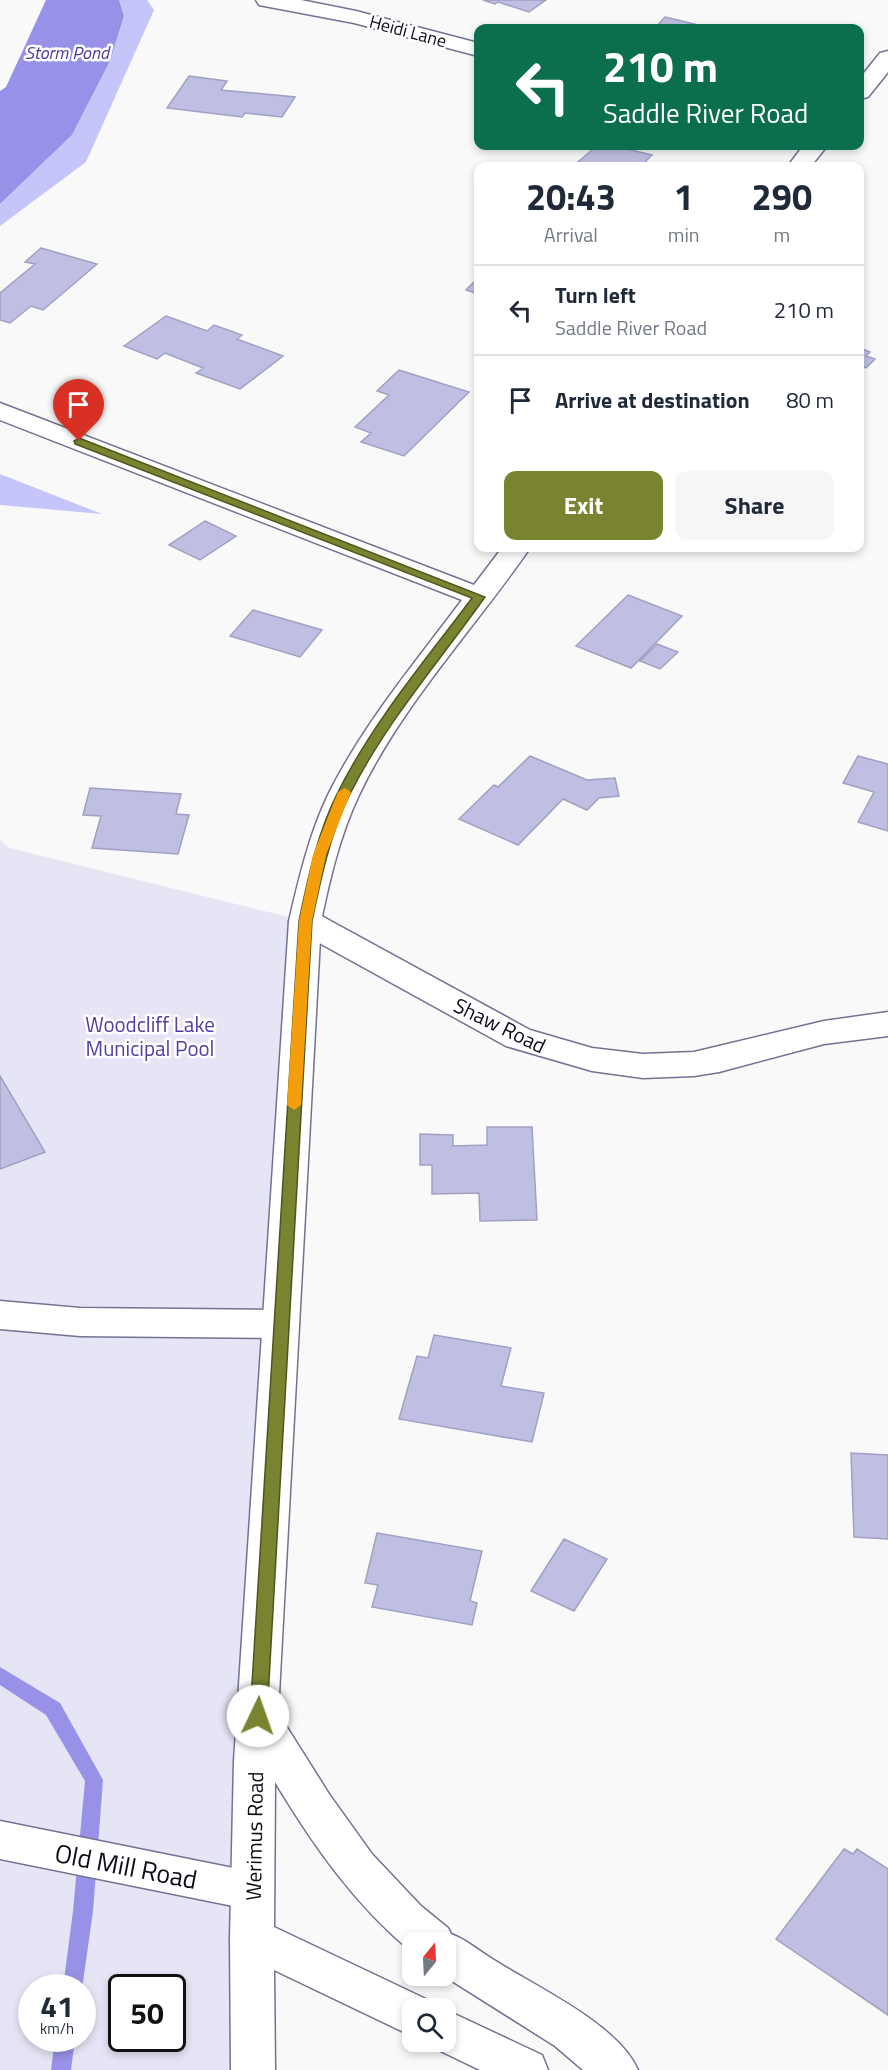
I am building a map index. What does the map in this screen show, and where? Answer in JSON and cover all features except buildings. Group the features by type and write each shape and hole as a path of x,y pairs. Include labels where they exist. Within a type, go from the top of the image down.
{"main road":[{"name":"Heidi Lane","path":"267,0 356,17 474,49"},
{"path":"864,87 888,58"},
{"path":"802,162 812,150"},
{"path":"0,411 479,597"},
{"name":"Werimus Road","path":"252,2070 252,1938 258,1716 305,921 320,855 343,796 373,740 513,552"},
{"name":"Shaw Road","path":"305,921 518,1038 555,1052 611,1064 665,1066 717,1060 816,1034 888,1024"},
{"path":"0,1316 80,1322 281,1324"},
{"path":"258,1716 299,1784 354,1863 411,1927 418,1932"},
{"name":"Old Mill Road","path":"0,1840 253,1892"},
{"path":"252,1938 402,2010"},
{"path":"456,1959 572,2031 616,2070"},
{"path":"456,2036 526,2070"}],"green space":[{"name":"Woodcliff Lake Municipal Pool","path":"0,840 9,848 305,921 253,2070 0,2070"}],"shaded area":[{"path":"119,0 147,0 154,10 86,162 0,226 0,204 72,135 110,61 124,16"},
{"path":"0,474 102,514 0,505"}],"water":[{"name":"Storm Pond","path":"46,0 119,0 124,16 110,61 72,135 0,204 0,91 6,87"}],"waterway":[{"path":"0,1675 53,1709 94,1780 83,1911 75,1974"},
{"path":"61,2070 63,2052"}],"slow traffic":[{"path":"294,1105 305,921 320,855 345,792"}],"route":[{"path":"79,441 479,597 373,740 343,796 320,855 305,921 258,1716"}]}
